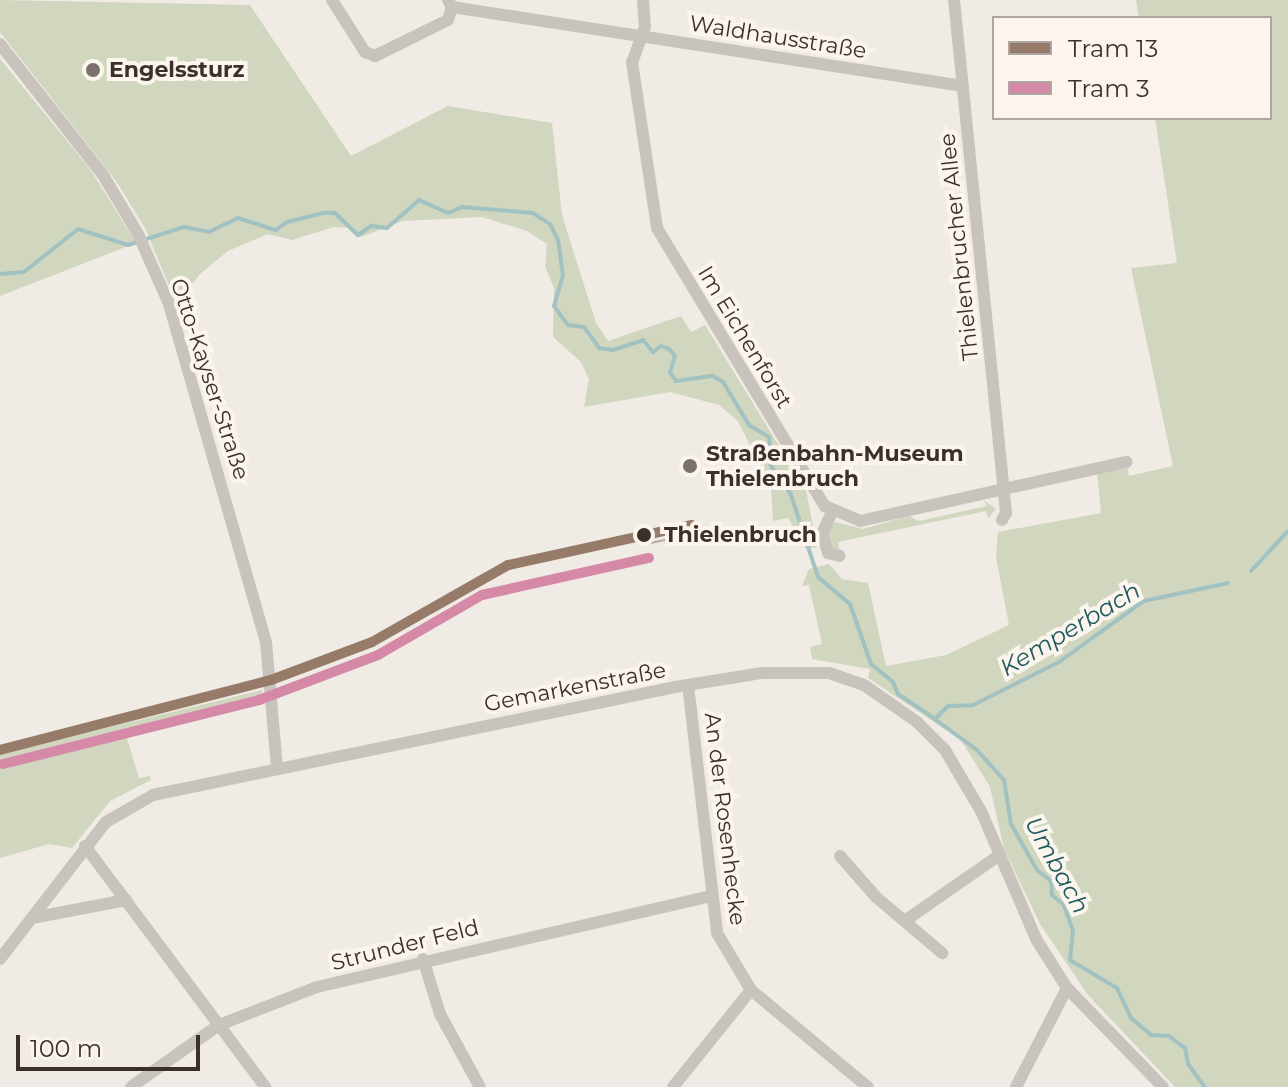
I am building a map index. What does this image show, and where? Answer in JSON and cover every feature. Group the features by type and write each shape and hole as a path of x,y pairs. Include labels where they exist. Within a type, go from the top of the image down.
{"street":[{"path":"332,0 365,52 375,56 448,20 450,4"},
{"name":"Im Eichenforst","path":"643,0 643,37 632,62 657,228 832,512"},
{"name":"Thielenbrucher Allee","path":"954,0 1004,491 1002,520"},
{"name":"Waldhausstraße","path":"450,4 963,86"},
{"name":"Otto-Kayser-Straße","path":"0,44 103,175 140,238 169,304 200,402 266,642 277,768"},
{"path":"840,556 828,553 822,533 832,512 860,521 1127,462"},
{"name":"Gemarkenstraße","path":"0,959 85,846 113,816 153,795 688,685 810,672 864,685 917,722 945,750 981,811 1036,939 1067,988 1163,1087"},
{"name":"An der Rosenhecke","path":"688,685 717,933 751,990 868,1087"},
{"path":"85,846 265,1087"},
{"path":"840,856 942,953"},
{"path":"906,920 998,856"},
{"name":"Strunder Feld","path":"131,1087 219,1025 317,987 423,959 711,896"},
{"path":"32,918 126,900"},
{"path":"423,959 440,1014 480,1087"},
{"path":"1016,1087 1067,988"},
{"path":"673,1087 751,990"}],"green space":[{"path":"0,0 250,5 351,156 448,106 552,123 562,215 596,323 608,341 681,316 691,332 705,325 806,490 817,547 806,549 788,518 773,521 771,488 738,421 719,405 670,392 584,407 589,379 581,362 553,337 554,288 545,267 547,244 527,231 482,217 403,221 361,237 351,228 334,227 292,240 268,234 228,251 199,275 177,305 145,228 116,181 0,32"},
{"name":"Thielenbruch","path":"1136,0 1288,0 1288,1087 1175,1087 1088,995 1040,924 1004,849 990,787 961,740 868,678 870,669 812,659 810,647 822,644 809,585 802,586 809,569 829,564 842,579 868,583 886,666 946,655 1009,625 996,557 998,532 1101,513 1097,472 1127,466 1129,476 1173,466 1131,268 1177,263 1155,120 1272,120 1272,16 1139,16"},
{"path":"0,59 90,169 136,243 0,296"},
{"path":"983,500 996,509 988,518 986,511 838,542 840,551 831,549 827,530 835,522 863,529 909,516 919,521 987,506"},
{"path":"262,690 261,704 125,732 139,778 150,776 151,780 110,801 72,848 49,844 0,858 0,754"}],"waterway":[{"name":"Kemperbach","path":"0,274 24,272 78,229 128,245 184,227 209,232 238,218 276,230 287,222 324,213 335,213 358,235 371,226 387,228 419,200 448,213 462,207 533,213 550,224 558,240 563,275 554,306 568,325 584,327 599,348 613,350 643,340 653,352 661,346 669,349 675,356 670,372 676,381 713,376 723,382 749,425 769,437 771,466 791,495 818,577 850,604 871,664 893,682 898,694 935,719 948,706 973,705 1059,662 1144,601 1228,583"},
{"name":"Kemperbach","path":"1251,571 1288,531"},
{"name":"Umbach","path":"936,720 977,750 1004,780 1011,824 1037,870 1051,881 1052,895 1064,905 1073,931 1070,960 1117,988 1131,1018 1151,1035 1169,1036 1185,1048 1188,1064 1205,1087"}],"tram line":[{"name":"13","path":"0,750 271,680 372,642 508,565 692,525"},
{"path":"646,544 693,534"},
{"name":"3","path":"3,764 259,700 378,655 482,595 649,558"}],"place":[{"name":"Engelssturz","path":"93,70"},
{"name":"Straßenbahn-Museum Thielenbruch","path":"690,466"},
{"name":"Thielenbruch","path":"644,535"}]}
